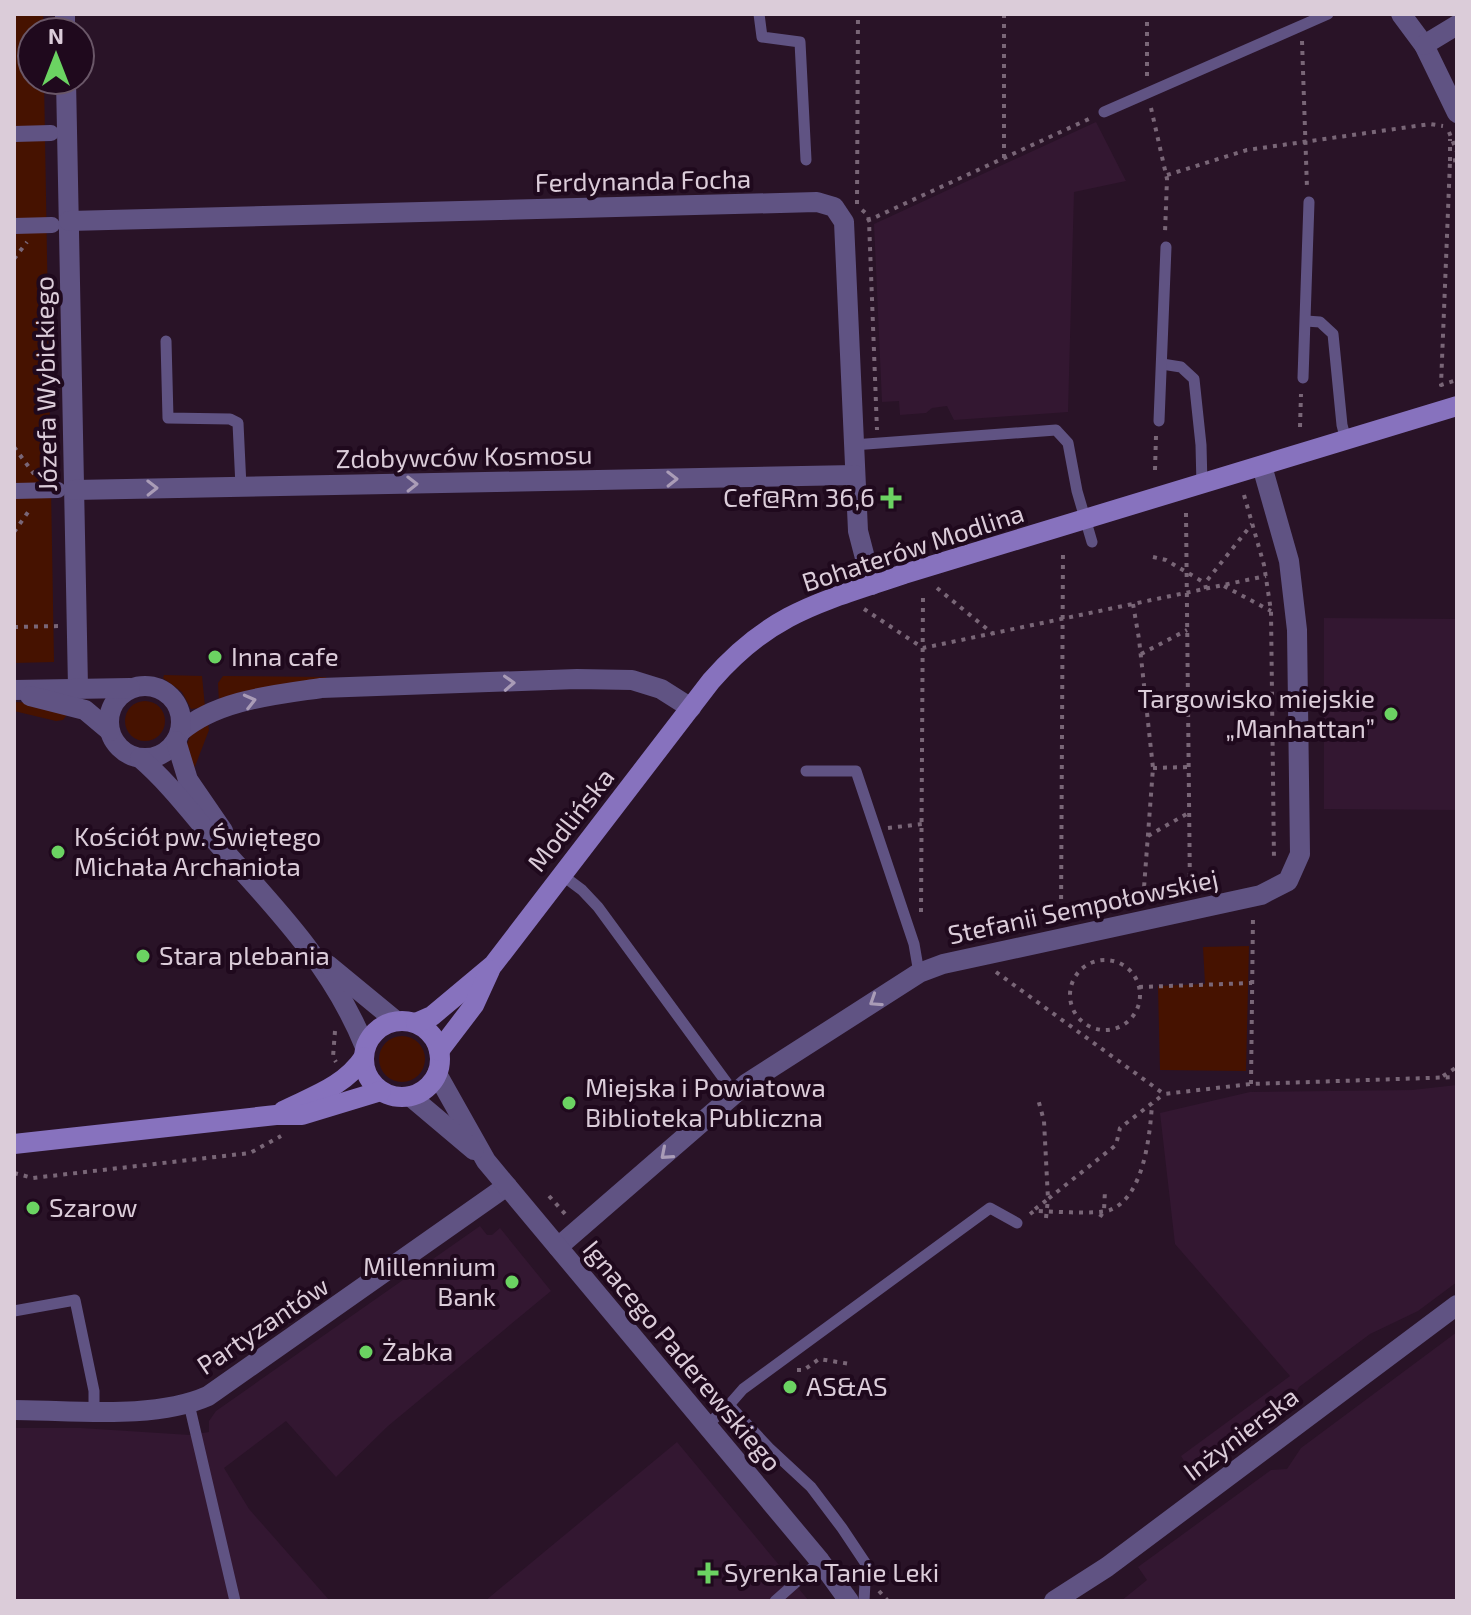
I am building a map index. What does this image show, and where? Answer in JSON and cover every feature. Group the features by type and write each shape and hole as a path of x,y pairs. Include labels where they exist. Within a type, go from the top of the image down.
{"main road":[{"name":"Bohaterów Modlina","path":"691,708 732,657 758,636 800,610 872,585 1457,406"},
{"name":"Modlińska","path":"439,1051 474,1005 493,965 691,708"},
{"name":"Modlińska","path":"406,1022 432,1016 493,965"},
{"path":"276,1115 335,1086 356,1069 364,1052 377,1030 406,1022 431,1035 439,1051 437,1074 428,1087 410,1096 400,1097 381,1091 368,1076 364,1052"},
{"path":"14,1144 276,1115 302,1115 381,1091"}],"street":[{"path":"1401,14 1424,45 1457,113"},
{"path":"1424,45 1457,25"},
{"name":"Józefa Wybickiego","path":"65,96 59,490 78,687"},
{"path":"14,134 51,133"},
{"name":"Ferdynanda Focha","path":"61,223 817,202 834,207 844,222"},
{"path":"844,222 858,531 872,585"},
{"path":"14,226 61,223"},
{"name":"Stefanii Sempołowskiej","path":"558,1247 746,1084 919,973 943,964 1261,895 1288,881 1300,854 1297,630 1289,561 1262,466"},
{"name":"Zdobywców Kosmosu","path":"59,490 855,475"},
{"path":"14,491 59,490"},
{"path":"140,758 154,757 167,751 192,721 212,711 280,694 321,688 577,679 632,680 661,689 691,708"},
{"path":"14,691 144,685 158,687 172,697 179,708 178,736 188,780 265,894"},
{"path":"110,731 111,708 118,696 130,688"},
{"path":"14,691 85,710 110,731 123,751 140,758 172,788 317,956 354,1017 364,1052"},
{"path":"317,956 406,1022"},
{"name":"Ignacego Paderewskiego","path":"437,1074 486,1161"},
{"name":"Ignacego Paderewskiego","path":"410,1096 486,1161 558,1247 719,1414 820,1561 844,1592 862,1601"},
{"name":"Partyzantów","path":"14,1410 143,1410 189,1404 226,1385 507,1186"},
{"name":"Inżynierska","path":"1054,1601 1107,1567 1457,1305"}],"lane":[{"path":"759,14 762,37 800,42 806,160"},
{"path":"1104,112 1328,14"},
{"path":"1303,378 1309,202"},
{"path":"1159,421 1166,247"},
{"path":"1306,321 1320,322 1333,334 1346,440"},
{"path":"166,341 167,416 172,419 230,419 238,423 241,487"},
{"path":"1162,364 1181,367 1194,379 1202,485"},
{"path":"853,445 1056,430 1068,443 1077,491 1092,542"},
{"path":"806,771 856,771 914,944 919,973"},
{"path":"562,875 598,907 735,1094"},
{"path":"862,1601 866,1564 811,1487 769,1448 719,1414 743,1389 990,1208 1017,1223"},
{"path":"14,1311 75,1300 94,1391 94,1410"},
{"path":"189,1404 235,1601"},
{"path":"775,1601 820,1561"}],"path":[{"path":"858,14 857,206 868,215 869,221"},
{"path":"1004,14 1004,158"},
{"path":"1147,14 1147,94 1167,175 1166,247"},
{"path":"1301,26 1309,202"},
{"path":"844,222 869,221 1104,112"},
{"path":"1167,175 1247,150 1430,124 1447,126 1457,152"},
{"path":"1450,135 1441,385 1457,380"},
{"path":"1450,161 1457,160"},
{"path":"1300,427 1303,378"},
{"path":"1155,470 1156,427 1159,421"},
{"path":"14,447 59,490"},
{"path":"1244,495 1266,576 1271,611 1274,875"},
{"path":"1186,513 1190,901"},
{"path":"1205,586 1252,524"},
{"path":"1061,929 1063,550"},
{"path":"1153,557 1166,560 1205,586"},
{"path":"864,609 923,648 1205,586 1266,576"},
{"path":"1223,585 1271,611"},
{"path":"937,588 992,633"},
{"path":"921,916 923,592"},
{"path":"1133,604 1153,768 1142,912"},
{"path":"14,627 60,626"},
{"path":"1141,654 1187,630"},
{"path":"1153,768 1188,767"},
{"path":"1148,836 1190,812"},
{"path":"876,832 898,825 922,824"},
{"path":"1251,897 1251,1084"},
{"path":"986,955 993,969 1164,1094"},
{"path":"1094,961 1117,961 1135,975 1139,987 1138,1009 1132,1019 1110,1030 1098,1030 1086,1025 1077,1017 1070,995 1076,974 1094,961"},
{"path":"1139,987 1252,983"},
{"path":"1080,1033 1086,1025"},
{"path":"1441,1077 1457,1067"},
{"path":"1017,1223 1116,1145 1120,1128 1164,1094 1251,1084 1457,1077"},
{"path":"1038,1099 1044,1121 1046,1218"},
{"path":"1034,1211 1104,1211 1115,1207 1131,1193 1143,1166 1152,1104"},
{"path":"1100,1217 1104,1211 1105,1190"},
{"path":"549,1196 716,1395 719,1414"},
{"path":"770,1369 804,1370 819,1359 850,1364"}],"shaded area":[{"path":"14,14 43,14 16,16 16,96 44,96 54,662 14,663"},
{"path":"1096,122 1126,181 1074,192 1068,412 954,420 947,406 932,408 926,413 900,415 899,401 882,402 874,224"},
{"name":"Targowisko miejskie „Manhattan”","path":"1324,618 1457,619 1457,810 1324,809"},
{"path":"164,675 202,676 205,707 191,709 182,692 163,678"},
{"path":"223,676 326,677 326,682 219,703 218,683"},
{"path":"145,701 159,707 165,721 159,735 145,741 131,735 125,721 131,707"},
{"path":"14,702 70,711 63,720 56,721 14,711"},
{"path":"208,723 209,730 194,769 187,744 191,734"},
{"path":"1249,946 1246,1071 1160,1070 1158,986 1205,984 1203,947"},
{"path":"402,1036 418,1043 425,1059 418,1075 402,1082 386,1075 379,1059 386,1043"},
{"path":"1457,1085 1457,1282 1418,1311 1370,1334 1299,1387 1291,1402 1192,1473 1181,1456 1290,1376 1175,1244 1160,1113 1250,1092 1412,1090"},
{"path":"480,1226 487,1235 500,1228 551,1291 388,1426 336,1477 286,1421 224,1468 249,1509 330,1601 14,1601 14,1428 81,1428 190,1435 209,1432 209,1421 216,1411"},
{"path":"1457,1332 1457,1601 1121,1601 1147,1580 1138,1567 1271,1470 1287,1469 1301,1448"},
{"path":"677,1442 809,1601 485,1601"}],"place":[{"name":"Cef@Rm 36,6","path":"891,498"},
{"name":"Inna cafe","path":"215,657"},
{"name":"Targowisko miejskie „Manhattan”","path":"1391,714"},
{"name":"Kościół pw. Świętego Michała Archanioła","path":"58,852"},
{"name":"Stara plebania","path":"143,956"},
{"name":"Miejska i Powiatowa Biblioteka Publiczna","path":"569,1103"},
{"name":"Szarow","path":"33,1208"},
{"name":"Millennium Bank","path":"512,1282"},
{"name":"Żabka","path":"366,1352"},
{"name":"AS&AS","path":"790,1387"},
{"name":"Syrenka Tanie Leki","path":"708,1573"}]}
